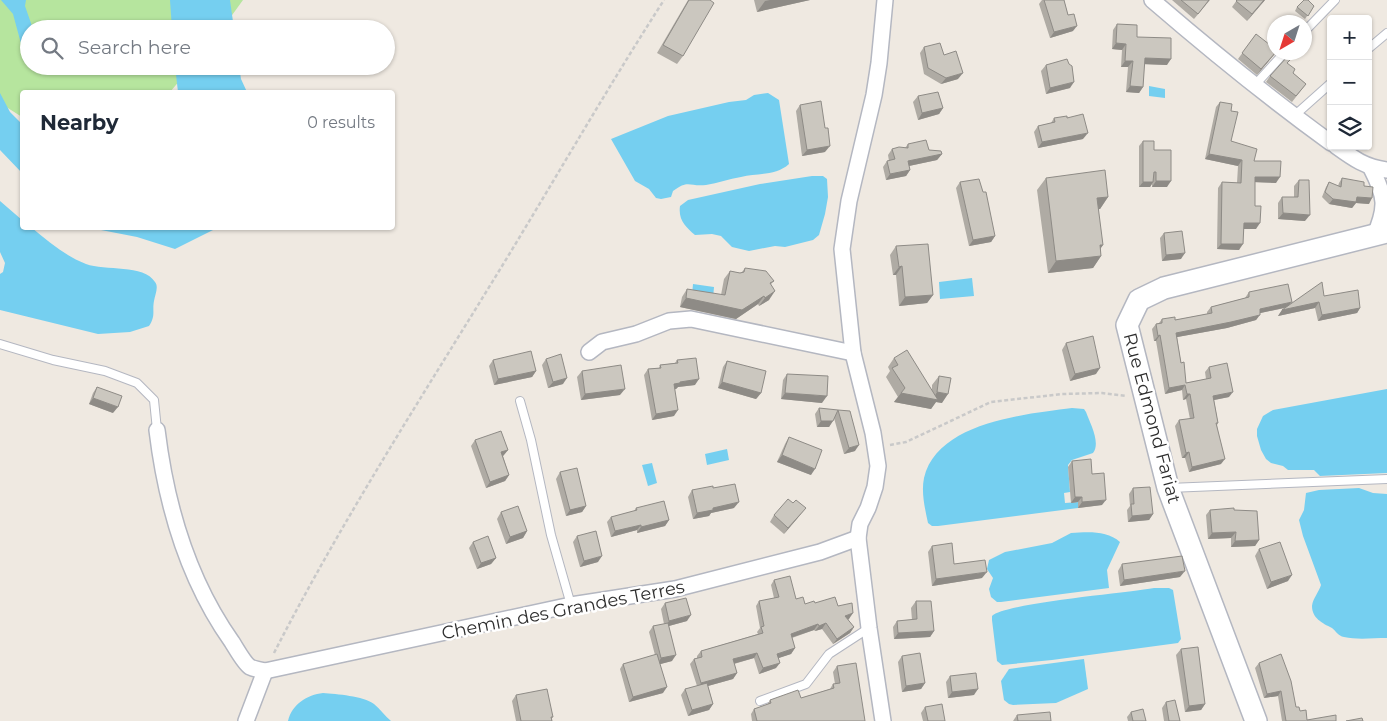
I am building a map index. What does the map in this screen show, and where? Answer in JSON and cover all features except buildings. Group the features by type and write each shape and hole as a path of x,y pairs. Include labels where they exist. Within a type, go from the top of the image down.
{"street":[{"path":"883,721 858,538 860,524 875,487 878,466 876,447 853,353 842,249 849,201 874,95 885,0"},
{"path":"1152,0 1209,50 1327,140"},
{"path":"1341,150 1371,168 1387,170"},
{"path":"1371,168 1380,184 1384,202 1380,235"},
{"name":"Rue Edmond Fariat","path":"1256,721 1168,488 1128,325 1139,300 1164,288 1380,235"},
{"path":"589,352 602,342 636,334 669,321 690,319 853,353"},
{"path":"157,430 161,463 181,540 198,584 227,635 249,667 265,671 246,721"},
{"name":"Chemin des Grandes Terres","path":"265,671 572,605 675,589 820,552 858,538"}],"lane":[{"path":"1312,24 1335,0"},
{"path":"1372,45 1387,32"},
{"path":"1254,86 1278,60"},
{"path":"1294,116 1327,87"},
{"path":"0,344 53,360 105,371 137,383 154,400 157,430"},
{"path":"520,401 532,440 551,535 572,605"},
{"path":"1168,488 1387,479"},
{"path":"760,701 806,684 829,654 869,628"}],"path":[{"path":"265,671 367,486 664,0"},
{"path":"876,447 906,442 991,402 1062,394 1102,393 1146,399"}],"green space":[{"path":"0,0 243,0 229,20 20,20 20,75 184,75 172,90 20,90 20,116 0,103"}],"water":[{"path":"1,0 26,0 25,6 30,20 20,20 20,40 13,14"},
{"path":"170,0 230,0 233,20 171,20"},
{"path":"176,75 240,75 246,90 178,90"},
{"path":"1149,86 1165,89 1165,98 1149,96"},
{"path":"0,93 10,112 20,122 20,171 0,150"},
{"path":"768,93 779,100 789,164 778,171 706,185 686,184 673,191 671,197 661,199 656,198 649,189 635,181 611,139 668,116 746,100 754,95"},
{"path":"823,176 827,179 828,197 819,235 813,240 785,247 775,246 749,251 732,247 721,236 712,234 695,235 681,219 680,206 688,200 760,184"},
{"path":"0,201 20,218 20,230 34,230 57,248 78,261 94,266 133,270 150,276 155,282 157,289 151,322 149,326 130,332 98,334 0,310 0,274 3,272 5,263 0,252"},
{"path":"101,230 213,230 175,249 137,237"},
{"path":"972,278 974,296 940,299 939,282"},
{"path":"693,284 714,287 713,298 692,295"},
{"path":"1387,389 1387,473 1320,476 1314,470 1288,470 1283,466 1271,463 1266,459 1261,450 1257,429 1263,416 1273,410"},
{"path":"1072,408 1084,409 1086,412 1096,444 1093,453 1072,460 1068,465 1070,492 1064,493 1065,503 1078,502 1078,508 938,526 932,526 928,523 923,495 924,478 932,459 946,444 964,433 986,424 1008,418"},
{"path":"727,449 729,460 707,465 705,454"},
{"path":"652,463 657,483 648,486 642,465"},
{"path":"1359,488 1373,493 1387,494 1387,638 1360,639 1339,635 1332,628 1318,620 1312,610 1321,585 1299,520 1304,510 1306,493 1319,490"},
{"path":"1090,532 1109,535 1120,542 1107,570 1109,588 1001,602 997,602 991,597 989,589 993,578 987,569 989,560 1005,552 1052,543 1071,533"},
{"path":"1154,588 1169,588 1173,590 1181,639 1178,643 1002,665 997,661 992,616 1002,611 1042,603"},
{"path":"1084,659 1088,689 1056,703 1013,705 1004,700 1001,681 1009,669"},
{"path":"323,693 350,696 369,701 391,721 288,721 293,710 301,701"}]}
